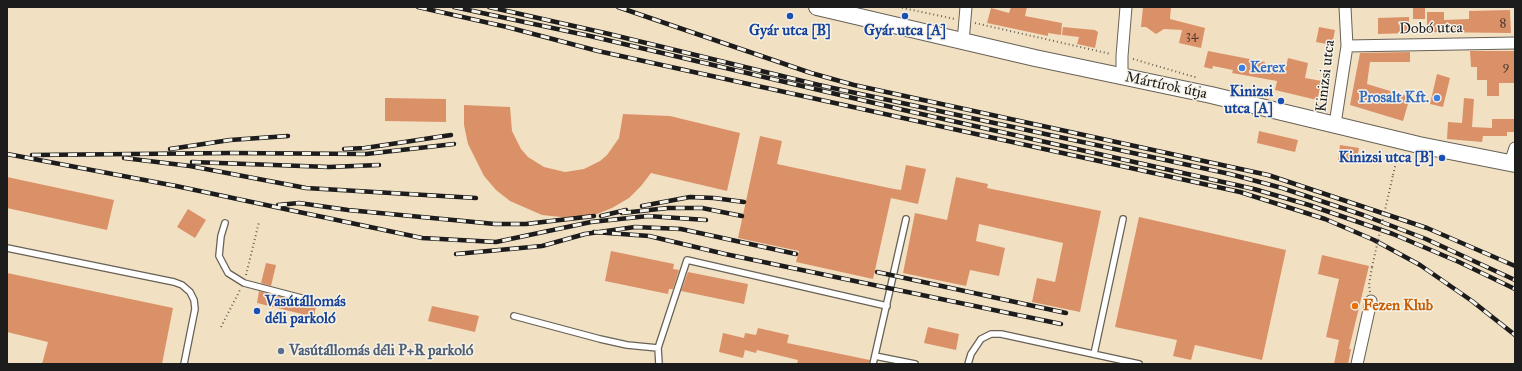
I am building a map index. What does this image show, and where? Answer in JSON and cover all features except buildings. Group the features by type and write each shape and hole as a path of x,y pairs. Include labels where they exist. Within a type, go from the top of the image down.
{"street":[{"name":"Mártírok útja","path":"817,7 963,42 1335,124 1419,145 1512,164"},
{"path":"963,42 966,7"},
{"path":"1122,76 1126,7"},
{"name":"Kinizsi utca","path":"1335,124 1347,46 1345,7"},
{"name":"Dobó utca","path":"1347,46 1515,43"},
{"path":"1512,164 1515,148"},
{"path":"1357,364 1371,301"}],"lane":[{"path":"873,364 906,219"},
{"path":"1094,354 1123,219"},
{"path":"225,223 221,236 219,256 228,273 244,283 309,300"},
{"path":"7,248 174,282 182,285 190,292 194,300 195,310 184,364"},
{"path":"659,364 658,348 687,260 887,306"},
{"path":"514,316 600,340 627,345 658,348"},
{"path":"968,364 971,354 981,339 991,334 1001,334 1138,364"},
{"path":"875,356 915,364"}],"path":[{"path":"898,7 945,18 965,20 1122,56 1204,79"},
{"path":"1369,285 1397,158"},
{"path":"221,327 244,283 259,222"}],"railway":[{"path":"418,7 507,27 598,51 1240,192 1325,219 1374,240 1420,265 1472,301 1515,335"},
{"path":"454,7 590,36 908,111 1254,189 1309,205 1393,234 1459,262 1515,289"},
{"path":"489,7 605,33 819,85 1230,174 1282,188 1363,215 1426,239 1515,280"},
{"path":"618,7 811,73 854,85 1268,175 1427,228 1515,266"},
{"path":"344,149 365,148 451,135"},
{"path":"170,149 230,140 288,136"},
{"path":"32,155 232,153 366,154 454,144"},
{"path":"7,154 176,186 422,238 496,242 591,222 648,216 706,220"},
{"path":"124,158 190,166 306,188 476,198"},
{"path":"192,162 329,167 379,165"},
{"path":"642,206 690,197 714,198 744,202"},
{"path":"278,205 299,203 348,210 495,224 526,224 594,216"},
{"path":"622,213 668,208 702,208 742,216"},
{"path":"601,216 626,210"},
{"path":"456,254 542,246 585,234 635,227 681,229 796,254"},
{"path":"594,232 649,236 725,254 1061,324"},
{"path":"877,272 1066,313"}],"place":[{"name":"Gyár utca [B]","path":"790,16"},
{"name":"Gyár utca [A]","path":"905,16"},
{"name":"Kerex","path":"1242,68"},
{"name":"Prosalt Kft.","path":"1437,98"},
{"name":"Kinizsi utca [A]","path":"1281,101"},
{"name":"Kinizsi utca [B]","path":"1442,158"},
{"name":"Fezen Klub","path":"1355,306"},
{"name":"Vasútállomás déli parkoló","path":"257,311"},
{"name":"Vasútállomás déli P+R parkoló","path":"281,351"}]}
